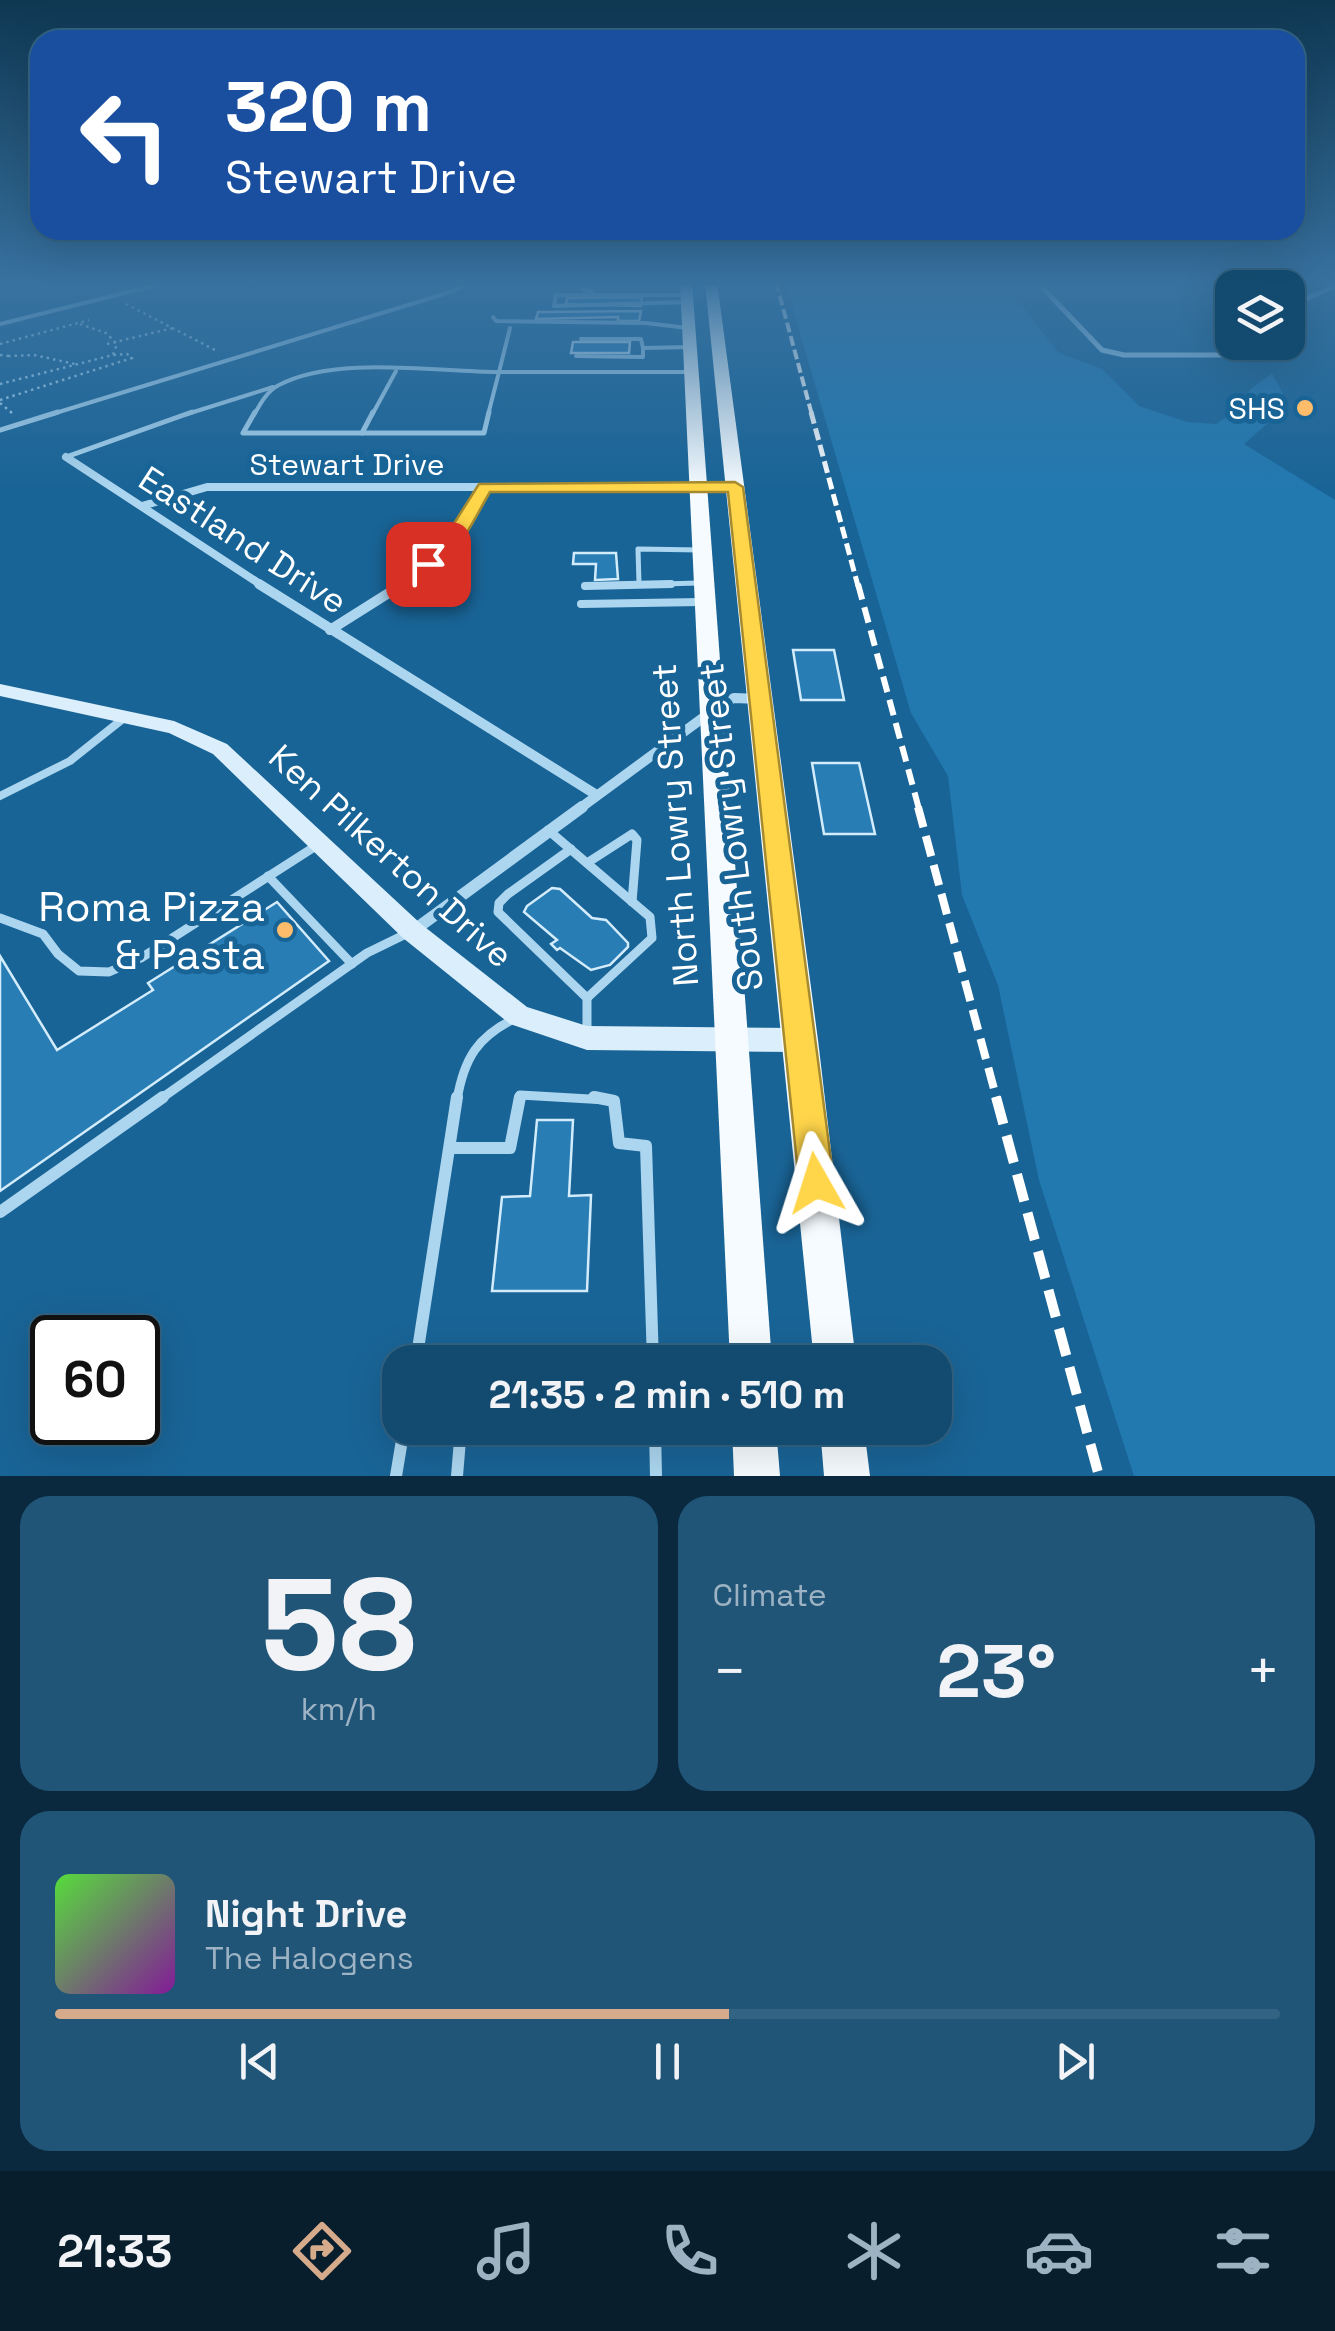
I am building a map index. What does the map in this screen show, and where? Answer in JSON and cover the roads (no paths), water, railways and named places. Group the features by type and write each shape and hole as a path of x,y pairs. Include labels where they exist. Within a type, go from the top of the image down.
{"main road":[{"name":"North Lowry Street","path":"694,351 698,486 750,1345"},
{"name":"South Lowry Street","path":"703,351 735,487 833,1345"},
{"path":"755,1445 757,1476"},
{"path":"844,1445 847,1476"}],"street":[{"path":"1106,351 1124,355 1215,355"},
{"name":"Eastland Drive","path":"66,457 330,630 596,794"},
{"name":"Stewart Drive","path":"142,506 207,487 735,487"},
{"path":"330,630 409,580 448,547 485,487"},
{"name":"Ken Pilkerton Drive","path":"0,690 174,728 220,749 412,931 520,1016 587,1038 801,1040"},
{"path":"412,931 596,794 734,698 761,699"}],"lane":[{"path":"0,430 258,351"},
{"path":"274,387 245,431 484,433 505,351"},
{"path":"66,457 129,432 305,375 501,372 567,351"},
{"path":"576,356 643,357 643,351"},
{"path":"362,433 396,371"},
{"path":"638,582 638,549 702,550"},
{"path":"584,586 638,582 704,592"},
{"path":"580,604 704,592"},
{"path":"0,795 70,761 124,718"},
{"path":"548,830 650,917 652,938 588,998"},
{"path":"587,863 632,834 637,840 632,902"},
{"path":"0,918 43,934 58,954 79,971 109,972 141,958 320,844"},
{"path":"571,850 508,894 499,902 498,912 588,998 587,1038"},
{"path":"268,876 352,964"},
{"path":"0,1212 352,964 412,931"},
{"path":"419,1345 460,1081 471,1046 488,1031 520,1016"},
{"path":"450,1148 510,1148 520,1095 589,1096 614,1101 619,1143 646,1146 652,1345"},
{"path":"396,1476 401,1445"},
{"path":"458,1476 460,1445"},
{"path":"655,1445 656,1476"}],"railway":[{"path":"795,351 812,415"},
{"path":"811,412 858,586"},
{"path":"858,584 919,809"},
{"path":"918,807 997,1100"},
{"path":"996,1097 1099,1476"}],"place":[{"name":"SHS","path":"1305,408"},
{"name":"Roma Pizza & Pasta","path":"285,930"}]}
